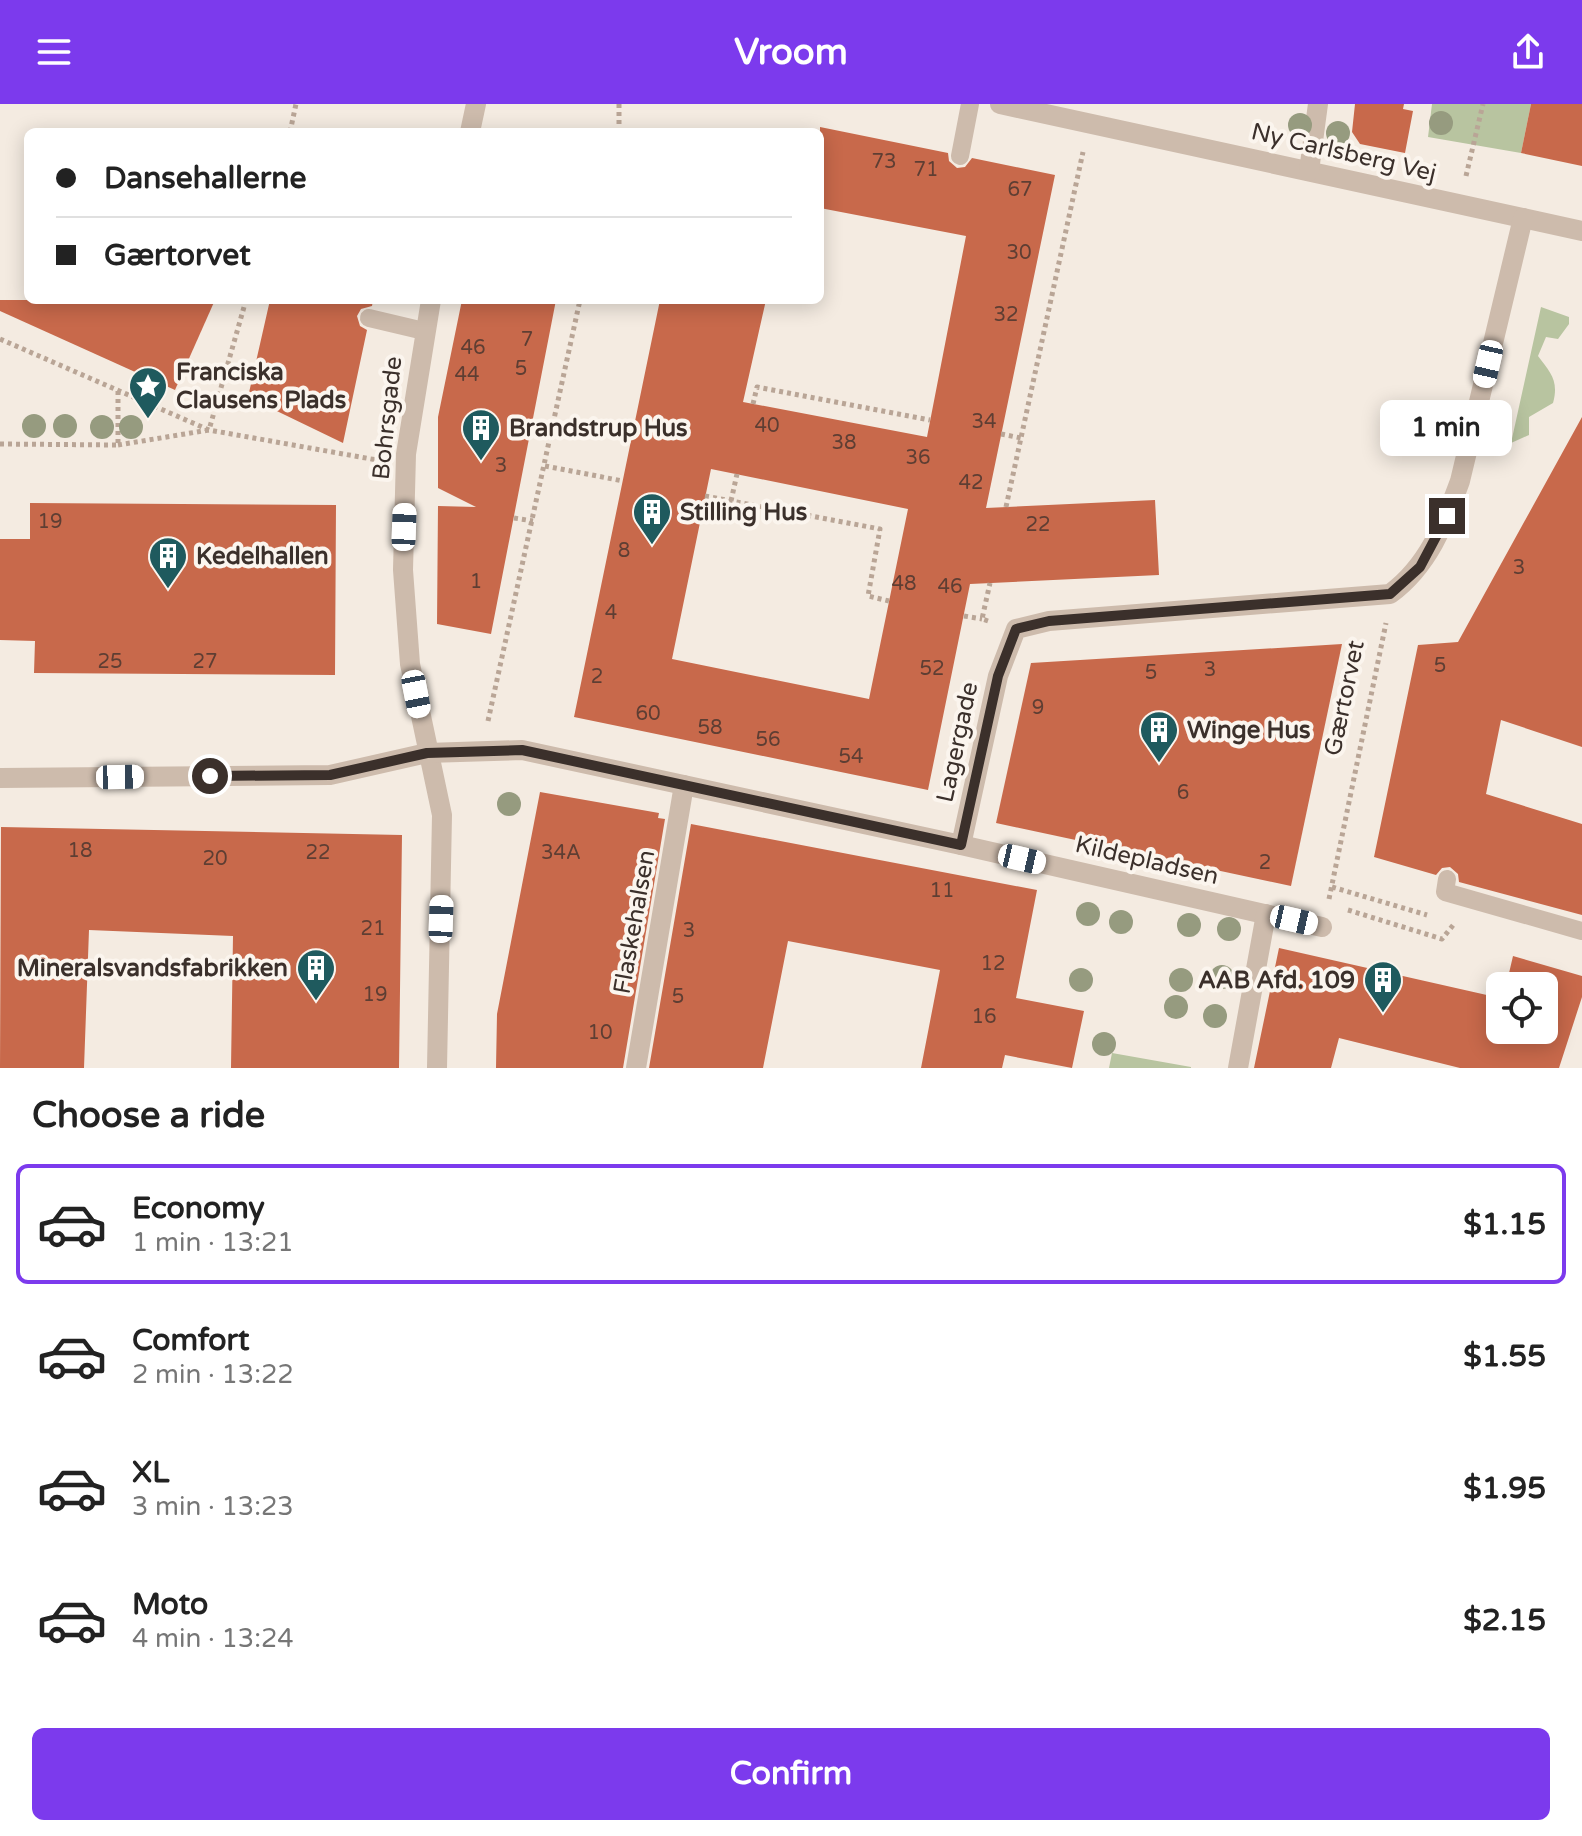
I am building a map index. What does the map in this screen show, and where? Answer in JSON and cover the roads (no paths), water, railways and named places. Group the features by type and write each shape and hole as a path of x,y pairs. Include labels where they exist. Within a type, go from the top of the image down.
{"street":[{"path":"471,128 476,104"},
{"name":"Ny Carlsberg Vej","path":"1000,104 1582,231"},
{"path":"1309,171 1318,104"},
{"name":"Lagergade","path":"961,845 998,676 1016,629 1049,621 1390,594 1420,567 1447,516 1460,481 1523,218"},
{"name":"Bohrsgade","path":"430,304 405,465 403,570 410,664 442,815 437,1068"},
{"path":"0,778 330,775 427,753 522,750 961,845"},
{"name":"Flaskehalsen","path":"636,1068 684,785"},
{"name":"Kildepladsen","path":"961,845 1322,927"},
{"path":"1238,1068 1266,914"}],"lane":[{"path":"960,156 970,104"},
{"path":"369,318 424,331"},
{"path":"1447,879 1445,892 1582,931"}],"place":[{"name":"Franciska Clausens Plads","path":"148,420"},
{"name":"Brandstrup Hus","path":"481,462"},
{"name":"Stilling Hus","path":"652,546"},
{"name":"Kedelhallen","path":"168,590"},
{"name":"Winge Hus","path":"1159,764"},
{"name":"Mineralsvandsfabrikken","path":"316,1002"},
{"name":"AAB Afd. 109","path":"1383,1014"}]}
